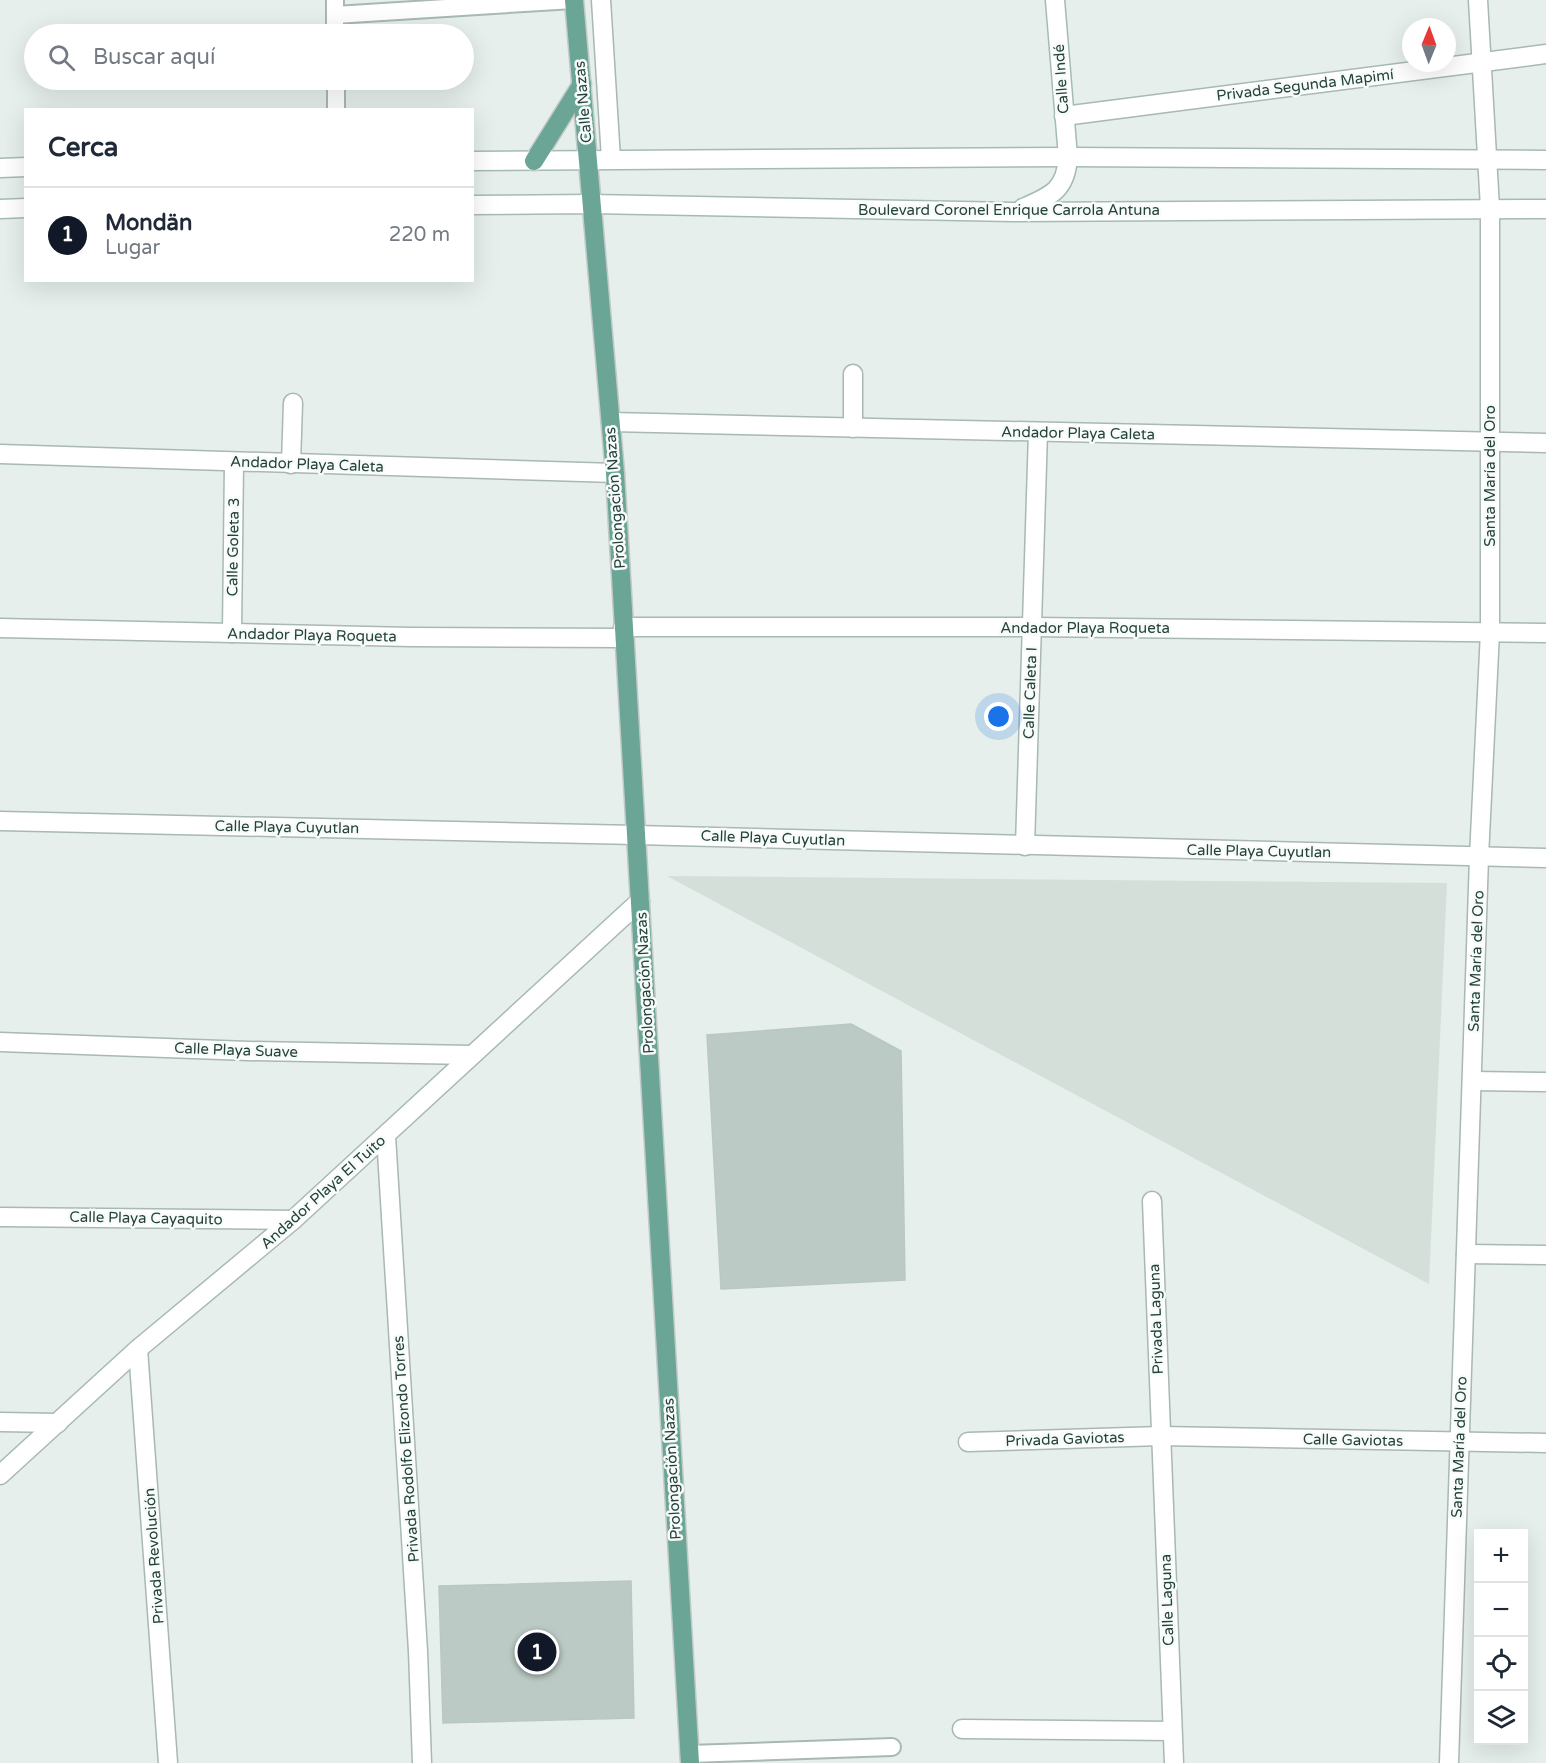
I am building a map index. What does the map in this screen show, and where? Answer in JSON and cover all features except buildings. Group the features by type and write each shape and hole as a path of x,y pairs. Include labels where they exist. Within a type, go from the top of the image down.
{"main road":[{"name":"Calle Nazas","path":"574,0 591,204"},
{"path":"534,161 582,84"},
{"name":"Prolongación Nazas","path":"591,204 615,473 689,1759"}],"street":[{"path":"601,0 611,159"},
{"name":"Calle Indé","path":"1013,212 1046,198 1059,188 1067,172 1068,157 1055,0"},
{"name":"Santa María del Oro","path":"1449,1763 1479,857 1490,632 1490,208 1478,0"},
{"name":"Privada Segunda Mapimí","path":"1064,116 1546,54"},
{"path":"474,161 1068,157 1546,159"},
{"path":"0,168 24,167"},
{"name":"Boulevard Coronel Enrique Carrola Antuna","path":"474,205 591,204 1013,212 1546,209"},
{"path":"0,209 24,208"},
{"path":"853,374 853,428"},
{"path":"291,464 293,403"},
{"name":"Andador Playa Caleta","path":"611,422 1546,443"},
{"name":"Calle Caleta I","path":"1025,846 1038,432"},
{"name":"Andador Playa Caleta","path":"0,454 615,473"},
{"name":"Calle Goleta 3","path":"232,633 234,462"},
{"name":"Andador Playa Roqueta","path":"0,628 411,637 1032,627 1546,633"},
{"name":"Calle Playa Cuyutlan","path":"0,821 1546,858"},
{"name":"Andador Playa El Tuito","path":"0,1475 138,1349 293,1220 640,901"},
{"name":"Calle Playa Suave","path":"0,1042 249,1051 471,1055"},
{"path":"1472,1081 1546,1082"},
{"name":"Privada Rodolfo Elizondo Torres","path":"386,1136 418,1651 422,1763"},
{"name":"Privada Laguna","path":"1152,1201 1161,1436"},
{"name":"Calle Playa Cayaquito","path":"0,1216 293,1220"},
{"path":"1466,1254 1546,1255"},
{"name":"Privada Revolución","path":"138,1349 168,1763"},
{"path":"0,1422 57,1423"},
{"name":"Privada Gaviotas","path":"968,1442 1161,1436"},
{"name":"Calle Gaviotas","path":"1161,1436 1546,1443"},
{"name":"Calle Laguna","path":"1161,1436 1174,1763"},
{"path":"962,1729 1172,1731"}],"lane":[{"path":"335,24 335,8 574,0"},
{"path":"336,90 336,108"},
{"path":"689,1759 892,1747"}],"shaded area":[{"path":"667,876 1447,883 1429,1284"}],"place":[{"name":"Mondän","path":"537,1652"}]}
